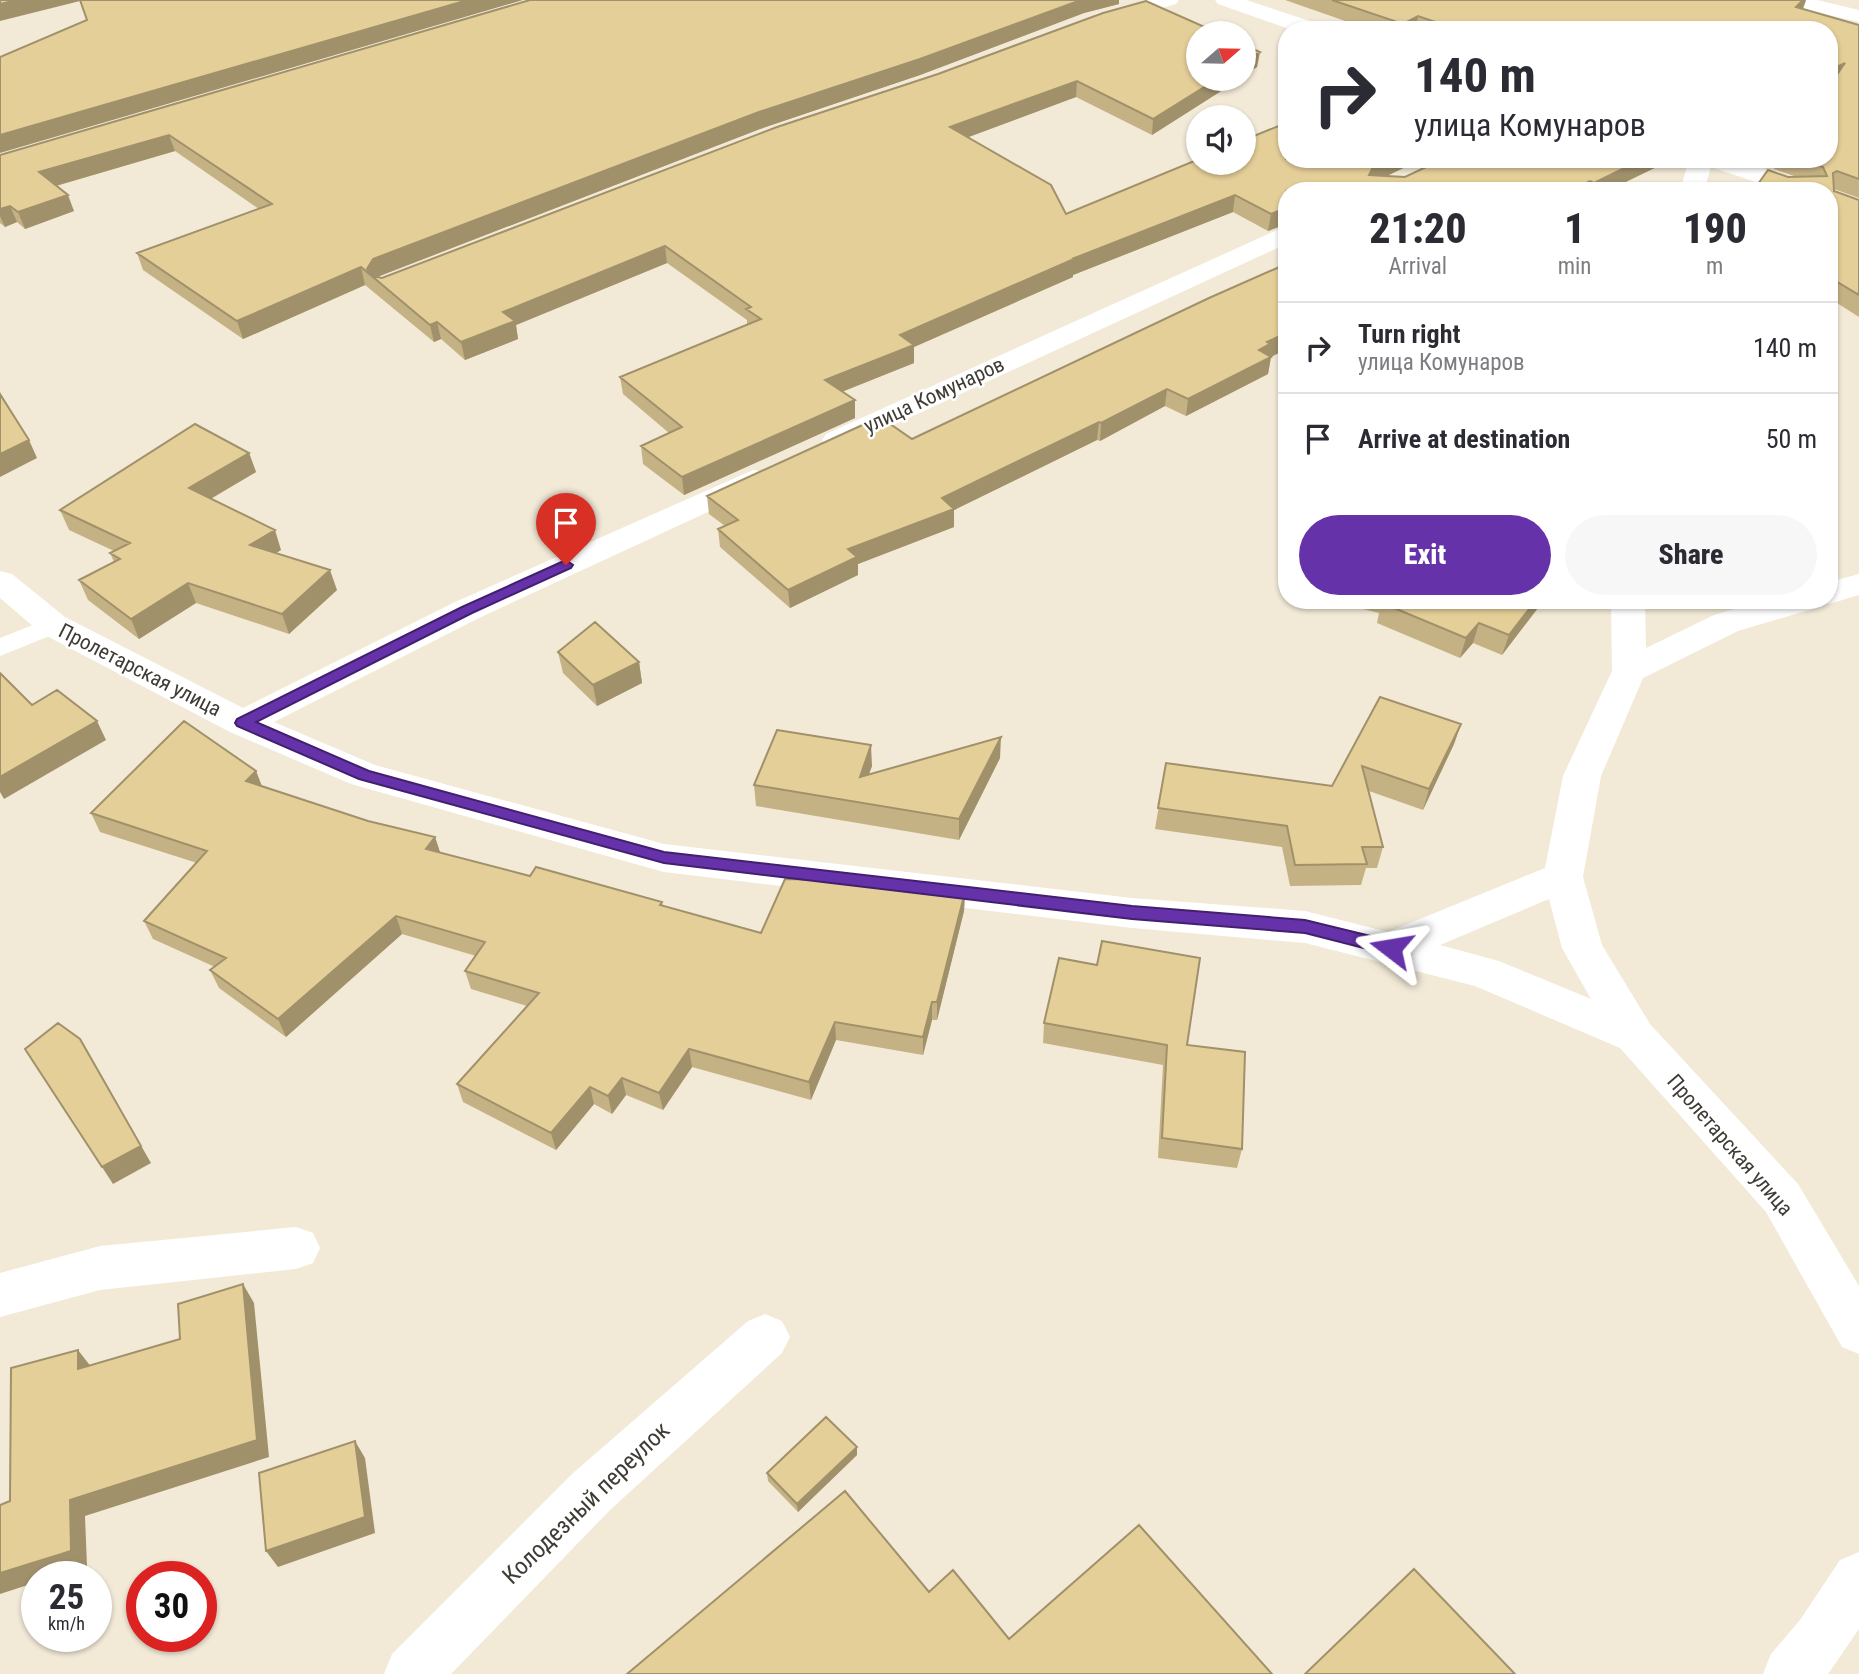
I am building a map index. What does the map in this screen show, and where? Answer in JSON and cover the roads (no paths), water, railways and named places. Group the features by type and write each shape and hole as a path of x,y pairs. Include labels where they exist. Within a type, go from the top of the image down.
{"street":[{"path":"1081,26 1169,0"},
{"path":"1225,0 1287,21"},
{"path":"1790,0 1859,16"},
{"path":"1738,168 1780,182"},
{"name":"улица Комунаров","path":"243,723 467,610 1278,238"},
{"name":"Пролетарская улица","path":"0,581 53,625 243,723 364,775 664,858 1132,912 1305,927 1484,972 1636,1036"},
{"path":"1838,590 1859,584"},
{"name":"Пролетарская улица","path":"1628,609 1629,671 1582,776 1563,877 1582,948 1636,1036 1782,1198 1859,1331"},
{"path":"1629,671 1727,623 1774,609"},
{"path":"1391,948 1563,877"},
{"path":"0,1295 100,1268 296,1248"},
{"name":"Колодезный переулок","path":"412,1674 591,1492 765,1337"},
{"path":"1791,1674 1819,1640 1859,1578"}],"lane":[{"path":"0,648 53,625"}]}
